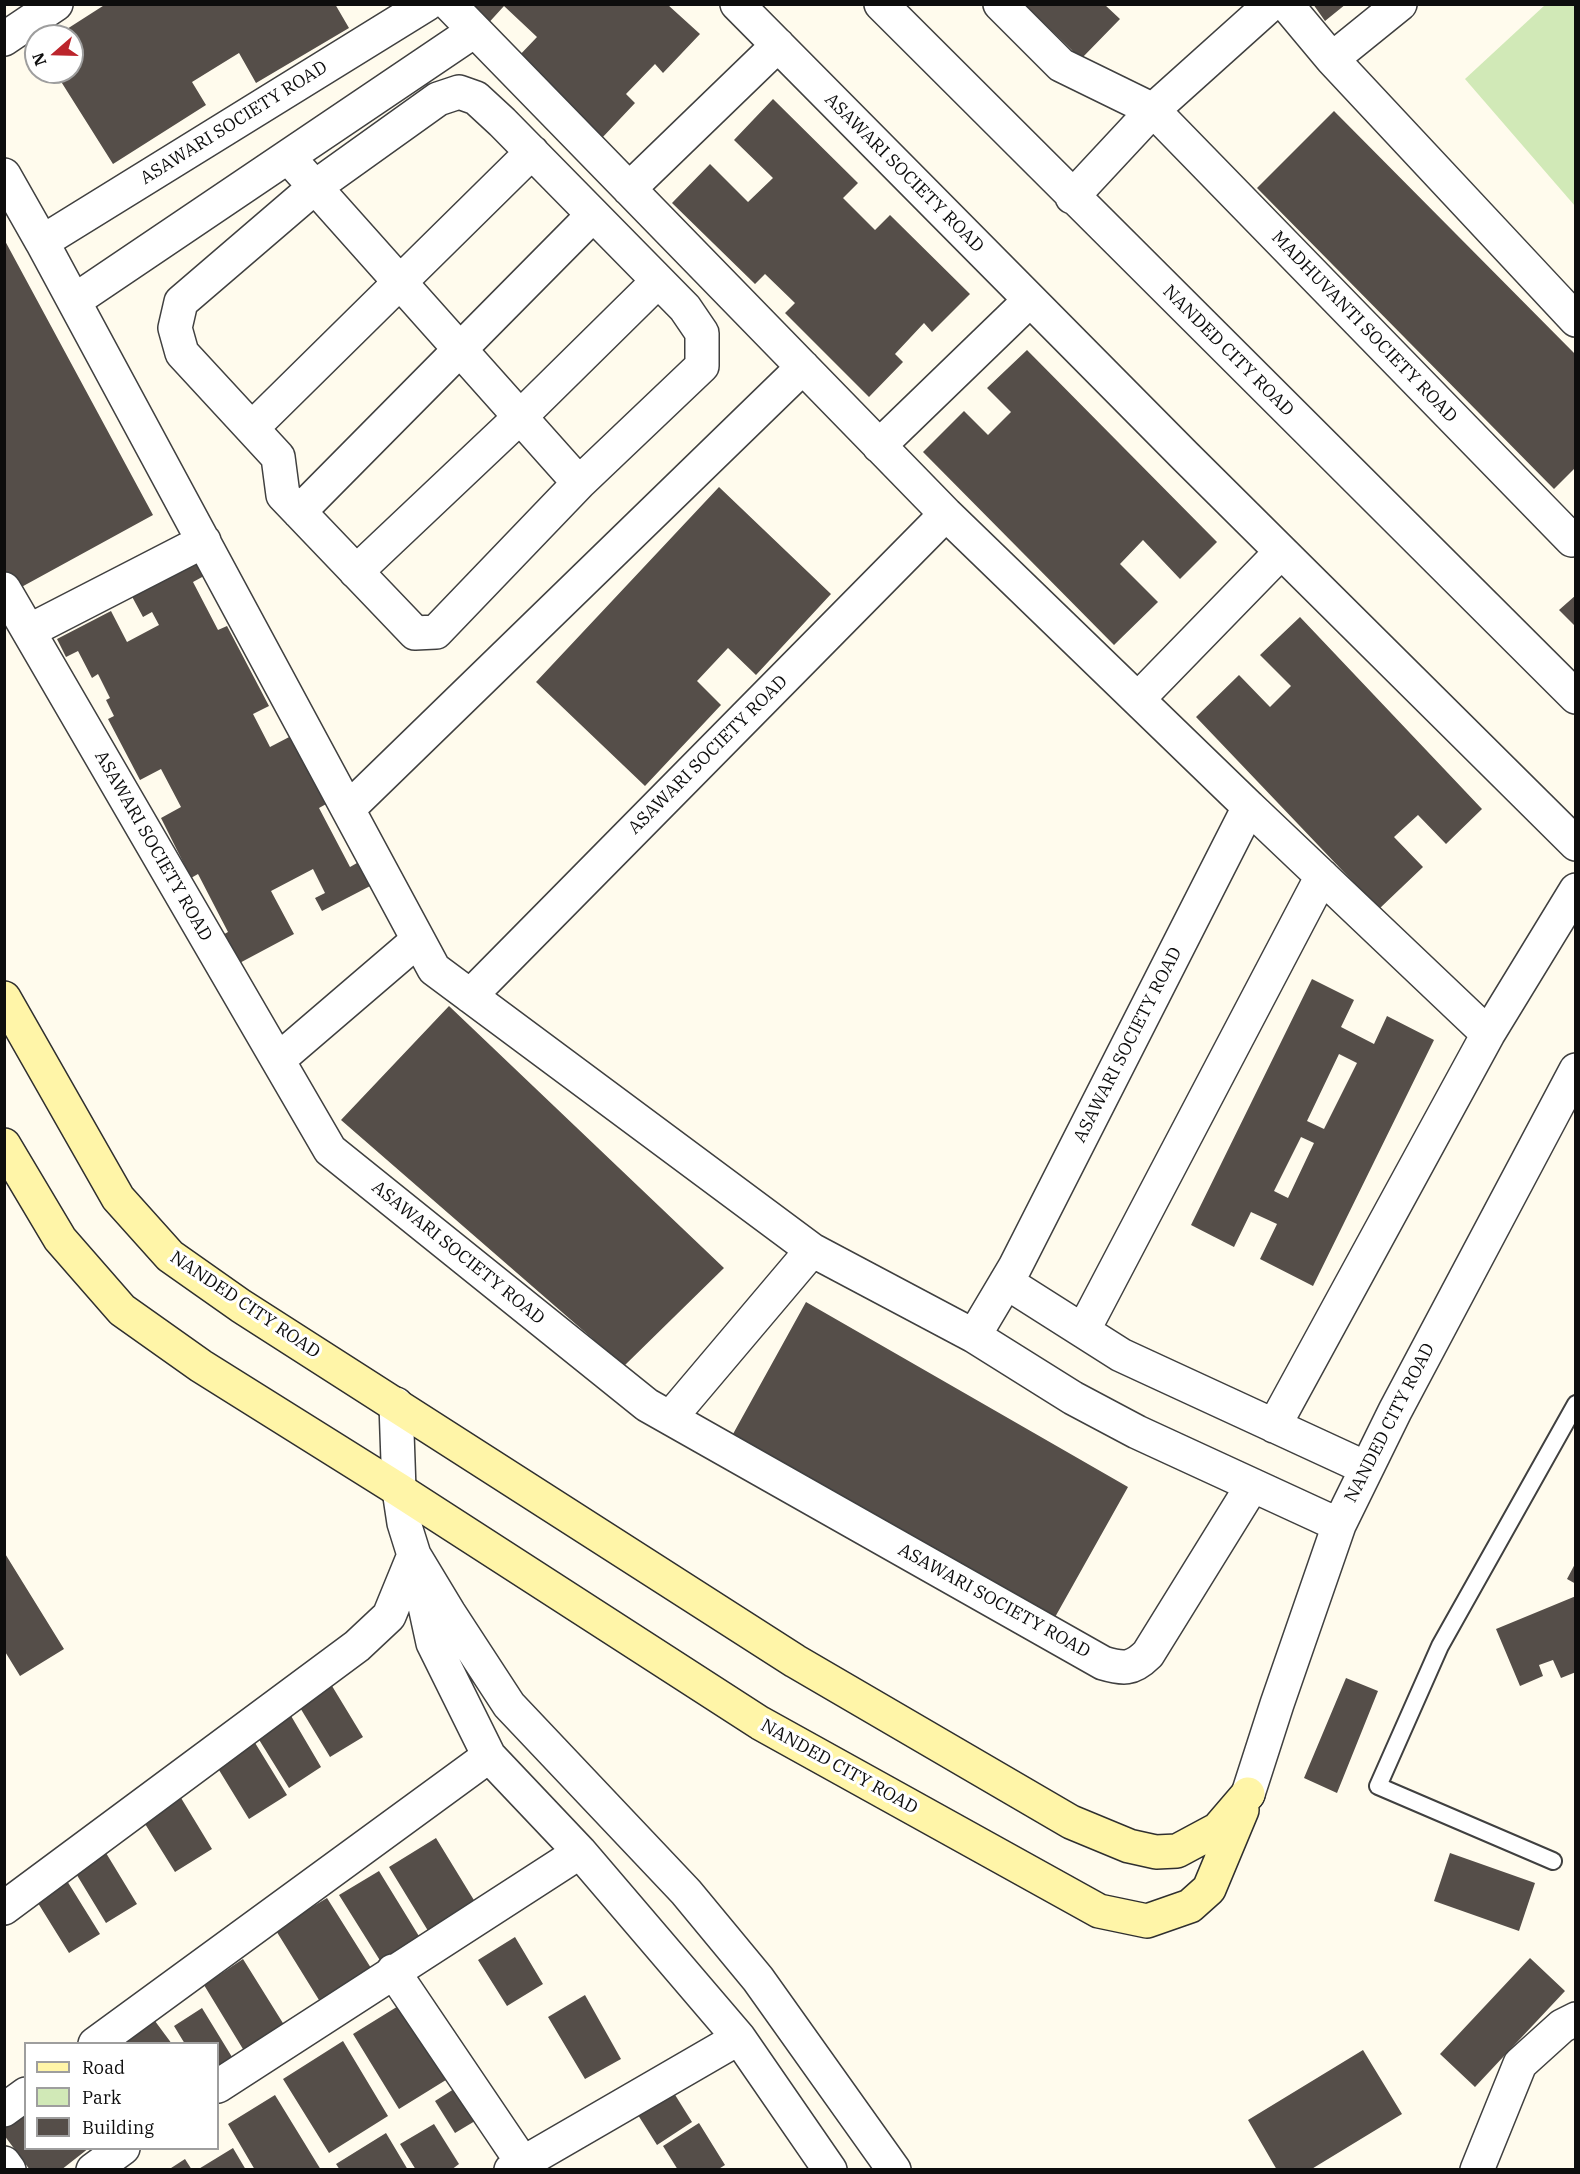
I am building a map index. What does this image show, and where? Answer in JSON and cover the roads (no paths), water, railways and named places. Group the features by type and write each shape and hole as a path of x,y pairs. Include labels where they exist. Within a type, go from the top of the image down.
{"street":[{"path":"4,39 56,4"},
{"name":"ASAWARI SOCIETY ROAD","path":"42,242 427,4"},
{"path":"448,4 946,514 1488,1034"},
{"name":"ASAWARI SOCIETY ROAD","path":"737,4 1281,552 1575,844"},
{"name":"NANDED CITY ROAD","path":"881,4 1575,697"},
{"name":"MADHUVANTI SOCIETY ROAD","path":"1000,4 1061,65 1153,110 1572,540 1575,537"},
{"path":"1072,197 1153,110 1271,4"},
{"path":"1286,4 1332,59 1575,320"},
{"path":"1332,59 1400,4"},
{"path":"74,301 474,31"},
{"path":"629,189 778,45"},
{"path":"459,92 476,98 532,152 685,308 702,333 702,366 579,483 436,632 415,633 283,495 278,457 182,352 175,328 181,302 315,187 438,99 459,92"},
{"path":"252,428 532,152"},
{"path":"288,156 579,483"},
{"path":"4,175 434,969 812,1250 974,1335 1082,1402 1137,1432 1339,1525"},
{"path":"299,512 593,215"},
{"path":"356,572 520,417 658,280"},
{"path":"879,446 1030,300"},
{"path":"348,809 803,367"},
{"name":"ASAWARI SOCIETY ROAD","path":"470,996 946,514"},
{"path":"29,631 204,541"},
{"path":"1138,699 1281,552"},
{"name":"ASAWARI SOCIETY ROAD","path":"4,589 330,1150 647,1405 1103,1663 1120,1668 1137,1664 1148,1654 1252,1486"},
{"name":"ASAWARI SOCIETY ROAD","path":"974,1335 1006,1282 1249,807"},
{"path":"1083,1331 1322,876"},
{"path":"1274,1426 1488,1034 1575,890"},
{"path":"278,1060 418,940"},
{"name":"NANDED CITY ROAD","path":"4,998 118,1198 170,1256 241,1306 795,1661 1071,1822 1129,1846 1156,1852 1177,1851 1218,1829 1248,1794"},
{"name":"NANDED CITY ROAD","path":"4,1145 60,1239 122,1310 201,1366 399,1490 760,1723 1099,1911 1147,1921 1190,1906 1209,1889 1248,1794 1339,1525 1366,1468 1575,1070"},
{"path":"670,1418 812,1250"},
{"path":"1006,1282 1121,1355 1366,1468"},
{"path":"396,1404 399,1490 404,1523 414,1555 433,1643 489,1756 580,1852 739,2038 830,2169"},
{"path":"4,1908 357,1646 389,1616 414,1555"},
{"path":"414,1555 509,1705 693,1901 758,1978 894,2169"},
{"path":"96,2042 489,1756"},
{"path":"219,2085 580,1852"},
{"path":"393,1971 516,2166 739,2038"},
{"path":"1477,2169 1520,2064 1562,2026 1575,2019"},
{"path":"4,2110 24,2095"},
{"path":"93,2169 120,2150"},
{"path":"4,2163 9,2169"}],"lane":[{"path":"1553,1861 1378,1786 1440,1646 1575,1404"}]}
